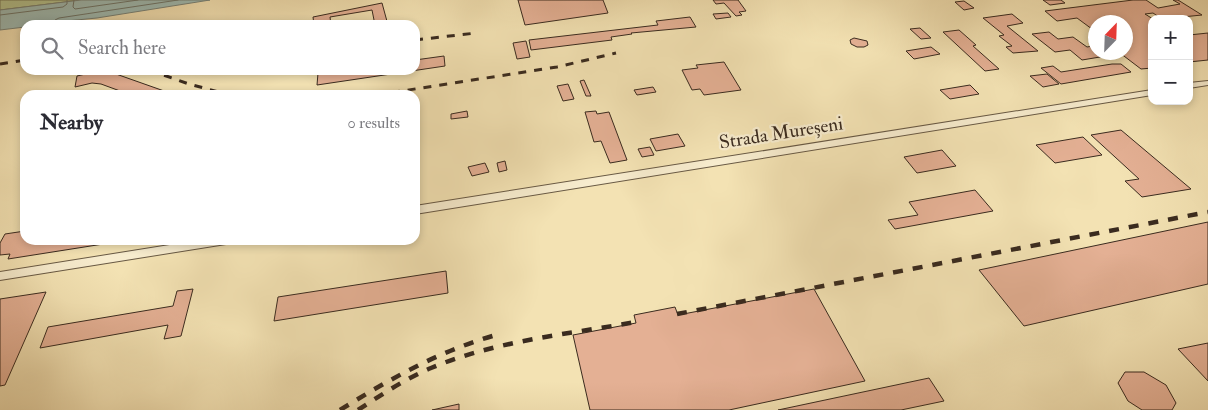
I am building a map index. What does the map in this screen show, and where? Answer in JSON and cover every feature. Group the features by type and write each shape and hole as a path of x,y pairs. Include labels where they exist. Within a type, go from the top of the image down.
{"street":[{"path":"1193,85 1208,83"},
{"name":"Strada Mureșeni","path":"420,209 1148,93"},
{"path":"0,276 195,245"}],"green space":[{"path":"0,0 81,0 0,10"}],"water":[{"path":"81,0 210,0 97,18 20,20 20,28 0,30 0,10"}],"building":[{"path":"518,0 603,0 608,13 525,25"},
{"path":"713,0 738,0 746,11 739,12 742,15 736,16 724,3 716,4"},
{"path":"1043,0 1061,0 1065,3 1050,5"},
{"path":"1133,0 1146,0 1158,8 1180,4 1173,0 1178,0 1202,15 1145,14 1148,16 1148,68 1141,69 1129,60 1133,60 1133,15 1088,15 1088,26 1077,18 1057,21 1045,11"},
{"path":"964,1 974,8 964,10 955,2"},
{"path":"382,3 387,20 374,20 372,10 330,17 330,20 313,20 313,17"},
{"path":"728,13 731,17 716,19 713,14"},
{"path":"1012,14 1023,23 1007,26 1038,51 1013,53 1006,47 1012,46 999,36 1004,35 983,18"},
{"path":"690,17 696,27 631,33 611,37 612,40 531,50 529,40 658,25 656,21"},
{"path":"920,28 931,38 921,39 910,29"},
{"path":"959,30 976,45 973,46 999,69 985,71 943,32"},
{"path":"1049,32 1058,39 1073,37 1088,47 1088,59 1082,60 1070,50 1055,52 1032,34"},
{"path":"1208,33 1208,60 1193,62 1193,35"},
{"path":"854,38 867,41 868,45 857,47 851,44 850,40"},
{"path":"526,41 530,57 517,59 513,43"},
{"path":"931,47 940,54 914,59 906,51"},
{"path":"444,56 445,66 420,70 420,59"},
{"path":"724,62 741,90 704,95 700,89 692,90 682,70 698,68 696,65"},
{"path":"1121,64 1131,72 1061,84 1041,68 1053,66 1061,72"},
{"path":"1047,74 1059,84 1043,87 1030,76"},
{"path":"119,75 161,90 117,90 92,83 75,87 77,76"},
{"path":"318,75 384,75 317,85"},
{"path":"584,80 591,96 586,96 580,81"},
{"path":"568,84 574,99 563,101 557,86"},
{"path":"970,85 979,94 950,99 940,90"},
{"path":"653,87 656,92 637,95 634,90"},
{"path":"467,111 468,117 451,119 451,114"},
{"path":"596,111 597,114 609,112 627,160 610,163 601,141 594,142 585,112"},
{"path":"1121,130 1191,189 1142,197 1125,181 1139,179 1091,135"},
{"path":"678,134 685,146 656,151 650,139"},
{"path":"1083,137 1102,155 1055,163 1036,145"},
{"path":"650,147 654,155 642,157 638,149"},
{"path":"942,150 956,166 917,173 904,157"},
{"path":"505,161 507,170 499,172 497,163"},
{"path":"485,163 489,172 472,176 468,167"},
{"path":"975,190 993,211 895,229 888,220 918,215 909,202"},
{"path":"1208,222 1208,284 1024,326 979,270"},
{"path":"20,232 20,245 97,245 8,259 10,254 0,255 0,243 5,234"},
{"path":"446,271 448,293 274,321 278,297"},
{"path":"193,289 181,336 164,339 168,325 40,348 48,327 173,306 177,291"},
{"path":"814,289 865,381 729,410 590,410 573,335 636,323 634,315 675,307 678,315"},
{"path":"46,292 5,385 0,386 0,299"},
{"path":"1208,343 1208,381 1178,349"},
{"path":"1125,372 1144,372 1166,385 1176,403 1172,410 1142,410 1128,401 1118,383"},
{"path":"929,378 944,401 901,410 778,410"},
{"path":"459,404 459,410 432,410"}],"railway":[{"path":"420,39 476,33"},
{"path":"408,90 557,67 616,53"},
{"path":"0,64 20,61"},
{"path":"163,75 211,90"},
{"path":"677,314 1208,212"},
{"path":"358,410 412,377 431,368 480,351 532,339 636,322"},
{"path":"340,410 377,387 415,367 455,349 496,335"}]}
